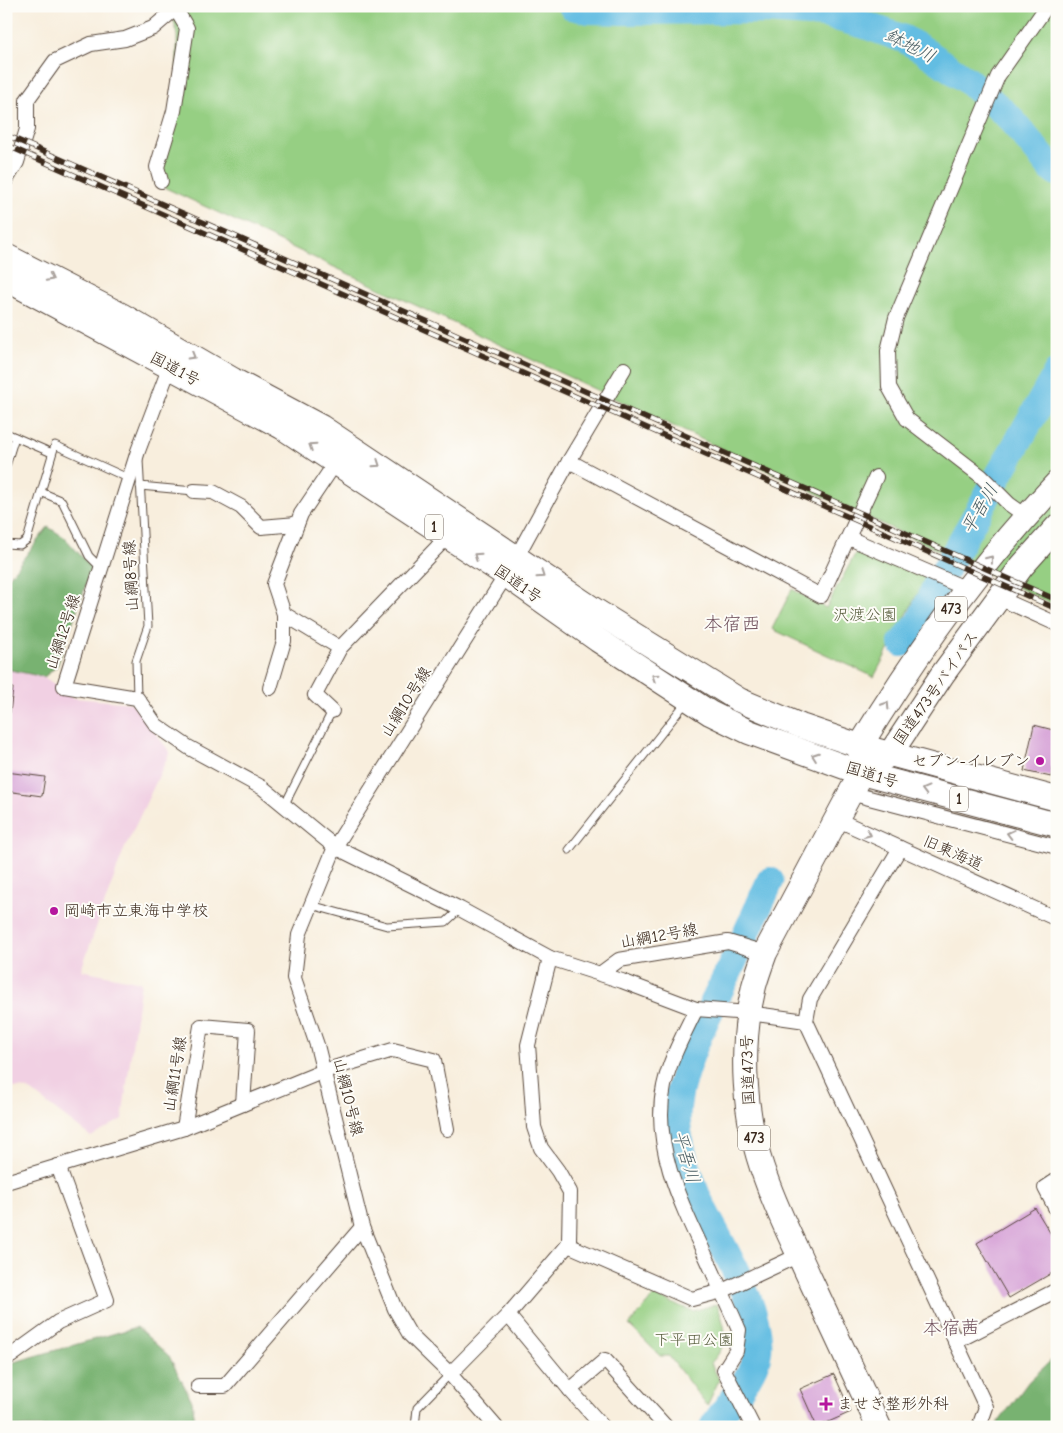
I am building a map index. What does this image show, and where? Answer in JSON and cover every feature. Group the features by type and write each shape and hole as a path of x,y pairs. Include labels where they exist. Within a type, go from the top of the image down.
{"highway":[{"name":"国道1号","path":"6,256 121,315 233,380 321,427 511,567 598,640 710,713 855,783 967,801 1057,824"},
{"name":"国道1号","path":"6,280 274,423 448,536 596,612 739,700 802,726 860,746 1057,799"},
{"name":"国道473号バイパス","path":"860,746 963,587 1017,510 1057,483"},
{"name":"国道473号バイパス","path":"855,783 890,754 942,675 1022,566 1057,526"},
{"path":"855,783 860,746"},
{"name":"国道473号","path":"855,783 765,953 755,984 749,1012 746,1040 746,1072 751,1126 757,1153 768,1185 879,1427"}],"street":[{"path":"1017,510 981,476 906,419 889,387 888,351 896,318 998,76 1047,6"},
{"path":"6,180 17,162 27,129 27,100 55,61 91,44 124,39 154,28 174,7 187,28 174,111 157,167 161,181"},
{"name":"山綱12号線","path":"137,698 64,686 102,569 135,482 138,451 170,366"},
{"name":"山綱10号線","path":"496,1427 450,1374 410,1336 395,1309 362,1227 324,1071 310,1022 294,978 299,935 335,847 511,567 569,461 624,369"},
{"path":"569,461 821,596 876,477"},
{"path":"270,688 284,641 284,614 274,584 301,514 336,462"},
{"path":"194,491 213,492 241,507 261,527 297,524"},
{"path":"332,711 315,696 340,648 448,536"},
{"path":"849,538 963,587"},
{"path":"999,598 1057,624"},
{"path":"284,614 340,648"},
{"path":"137,698 156,725 188,747 263,788 335,847 460,909 550,958 696,1009 749,1012 806,1021"},
{"path":"855,783 983,828 1057,846"},
{"path":"967,801 983,828"},
{"name":"旧東海道","path":"836,819 1057,919"},
{"path":"900,848 810,999 806,1021 986,1407 979,1427"},
{"name":"山綱12号線","path":"600,974 619,960 728,942 765,953"},
{"path":"450,1374 508,1315 568,1245 570,1192 558,1170 541,1148 534,1127 528,1045 550,958"},
{"path":"696,1009 670,1065 664,1087 662,1103 663,1131 668,1166 679,1196 739,1330 736,1351 724,1370 747,1420"},
{"name":"山綱11号線","path":"184,1128 201,1026 248,1030 243,1104"},
{"path":"6,1182 184,1128 324,1071 392,1050 434,1060 447,1128"},
{"path":"6,1351 11,1356 58,1322 107,1300 58,1166"},
{"path":"1057,1180 1045,1188 1057,1211"},
{"path":"198,1386 225,1386 362,1227"},
{"path":"568,1245 692,1299 722,1291 799,1255"},
{"path":"956,1342 1057,1290"},
{"path":"508,1315 603,1427"},
{"path":"570,1390 605,1360 666,1427"}],"lane":[{"path":"6,433 52,453"},
{"path":"6,466 15,437"},
{"path":"6,544 20,545 27,540 54,445 135,482 194,491"},
{"name":"山綱8号線","path":"135,482 148,626 136,661 137,698"},
{"path":"41,492 62,501 89,556 102,569"},
{"path":"569,850 688,699"},
{"path":"284,806 332,711"},
{"path":"311,906 387,926 446,922 460,909"},
{"path":"415,1427 417,1408 450,1374"}],"shaded area":[{"name":"岡崎市立東海中学校","path":"6,669 44,677 74,698 132,703 170,752 123,852 81,970 141,982 122,1119 91,1137 28,1089 6,1087"}],"green space":[{"path":"171,6 1057,6 1057,606 155,183 177,93 177,36"},
{"path":"48,527 64,537 92,568 57,666 44,677 6,669 6,581"},
{"name":"沢渡公園","path":"860,545 927,576 874,677 772,629 792,589 826,608"},
{"name":"下平田公園","path":"654,1296 693,1311 717,1304 723,1321 725,1335 722,1348 711,1363 719,1380 707,1406 669,1356 660,1356 629,1325"},
{"path":"137,1327 169,1356 192,1401 196,1427 6,1427 6,1359 11,1363"},
{"path":"1057,1355 1057,1398 1055,1398 1057,1427 995,1427 1029,1381"}],"building":[{"path":"6,687 13,688 10,713 6,713"},
{"name":"セブン-イレブン","path":"1034,725 1057,731 1057,751 1051,777 1024,771"},
{"path":"6,772 45,777 42,796 6,791"},
{"path":"1035,1208 1057,1244 1057,1270 1009,1298 977,1243"},
{"path":"834,1374 851,1412 817,1427 800,1389"}],"waterway":[{"name":"鉢地川","path":"572,6 589,10 622,11 766,10 824,14 865,25 904,39 967,80 1009,117 1051,168 1057,172"},
{"name":"平吾川","path":"902,643 920,622 936,586 1057,373"},
{"name":"平吾川","path":"713,1427 742,1386 756,1360 758,1343 756,1323 739,1277 705,1213 690,1178 680,1141 677,1105 694,1046 770,881"}],"railway":[{"path":"6,135 1057,600"},
{"path":"6,145 1057,609"}],"place":[{"name":"セブン-イレブン","path":"1040,761"},
{"name":"岡崎市立東海中学校","path":"54,911"},
{"name":"ませぎ整形外科","path":"826,1404"}],"district":[{"name":"本宿西","path":"732,624"},
{"name":"本宿茜","path":"951,1328"}]}
